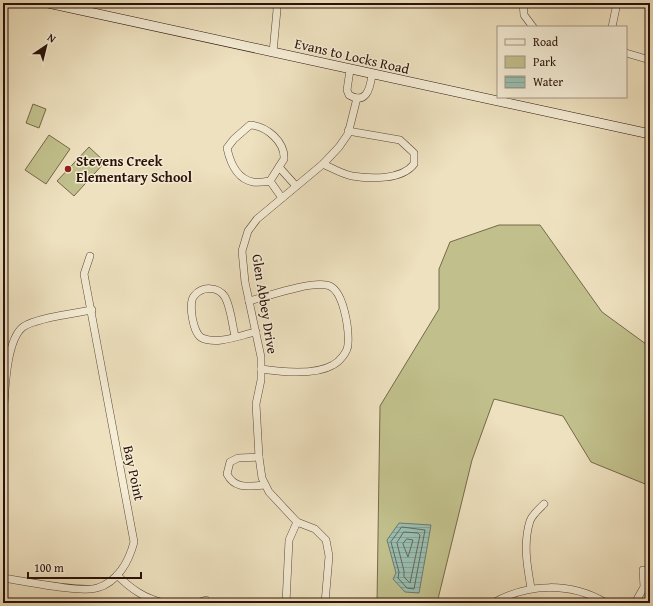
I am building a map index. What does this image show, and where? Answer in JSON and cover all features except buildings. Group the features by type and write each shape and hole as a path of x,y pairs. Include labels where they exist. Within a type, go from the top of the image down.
{"street":[{"name":"Evans to Locks Road","path":"48,3 372,75 650,134"},
{"path":"273,52 277,10 276,3"},
{"path":"522,3 524,15 532,26"},
{"path":"612,26 617,3"},
{"path":"627,53 650,60"},
{"path":"350,70 347,90 349,94 357,98 366,95 371,87 372,75"},
{"name":"Glen Abbey Drive","path":"325,603 329,556 326,540 315,529 297,522 269,492 262,478 259,457 256,404 261,357 249,301 242,251 248,231 257,219 323,164 339,147 348,131 357,98"},
{"path":"250,125 258,126 274,137 282,147 284,159 270,181 255,183 245,180 235,170 229,159 227,148 243,130 250,125"},
{"path":"323,164 351,176 369,178 397,175 409,171 414,164 414,153 400,140 348,131"},
{"path":"279,167 296,186"},
{"path":"270,181 282,198"},
{"name":"Bay Point","path":"3,578 80,589 97,588 117,575 130,556 134,542 112,433 92,310 84,274 90,256"},
{"path":"249,301 308,286 328,285 336,290 341,298 345,312 348,344 346,351 333,365 316,371 283,372 261,368"},
{"path":"235,336 225,299 220,291 213,288 201,291 194,296 191,302 195,332 200,338 212,341 256,332"},
{"path":"3,419 9,358 13,340 23,327 35,322 92,310"},
{"path":"259,457 238,458 230,462 227,474 236,485 265,485"},
{"path":"531,588 527,564 526,543 530,520 544,504"},
{"path":"286,603 289,540 297,522"},
{"path":"635,603 644,587 644,570"},
{"path":"117,575 132,590 150,599 164,603"},
{"path":"493,603 516,592 531,588 569,589 585,593 606,603"},
{"path":"197,603 206,600"}],"green space":[{"path":"33,104 46,109 39,128 26,123"},
{"path":"49,135 70,149 46,184 25,170"},
{"path":"89,147 105,162 74,196 57,181"},
{"path":"499,225 540,225 602,312 650,347 650,486 591,462 563,416 494,399 472,460 437,603 377,603 380,406 439,309 439,269 450,242"}],"water":[{"path":"399,523 431,525 419,593 405,592 393,579 396,573 387,540"}],"place":[{"name":"Stevens Creek Elementary School","path":"68,169"}]}
